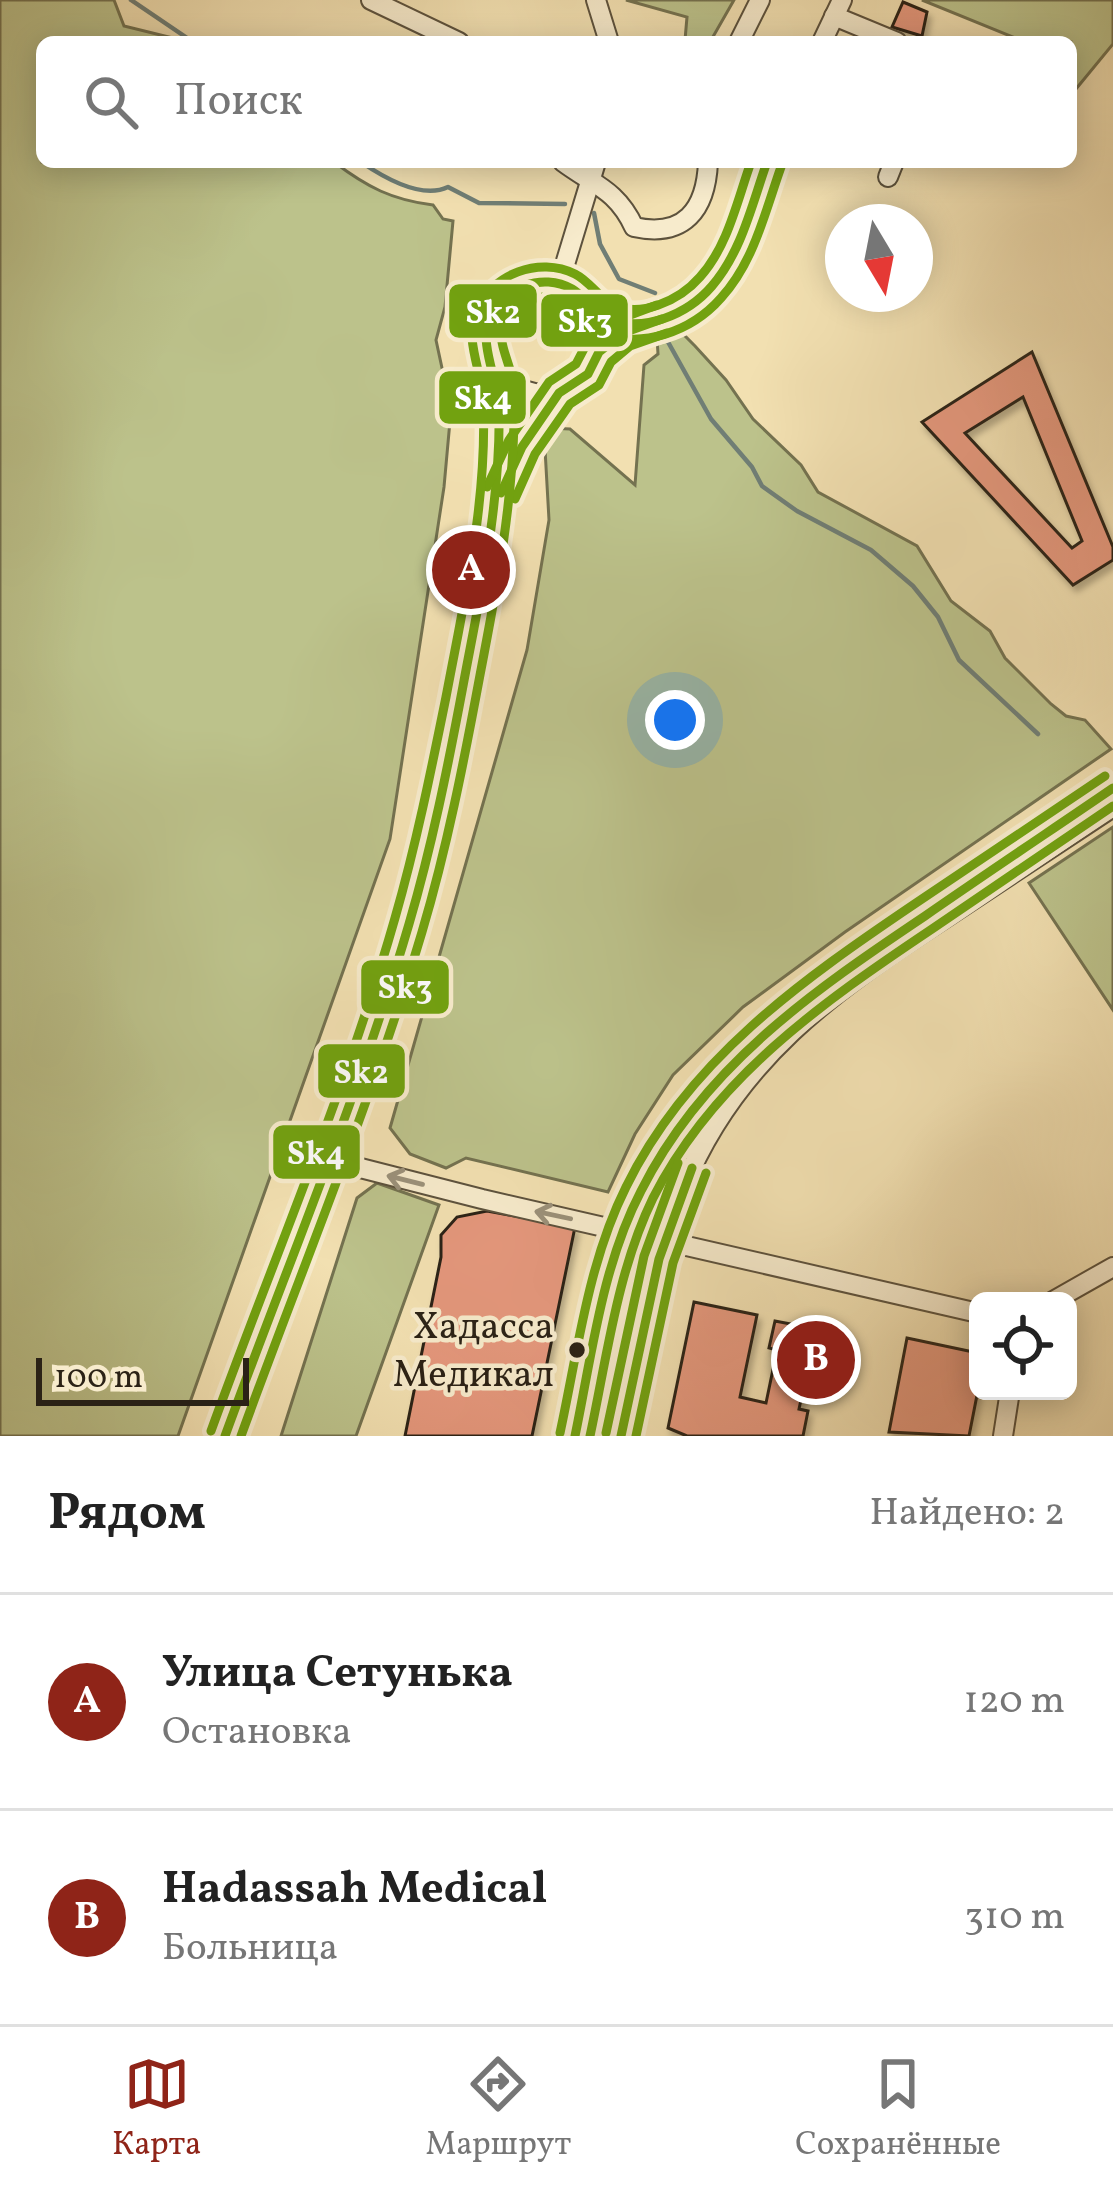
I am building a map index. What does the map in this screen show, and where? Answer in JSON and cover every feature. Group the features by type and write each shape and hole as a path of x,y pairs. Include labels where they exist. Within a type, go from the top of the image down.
{"street":[{"path":"371,0 446,36"},
{"path":"596,0 607,36"},
{"path":"742,36 760,0"},
{"path":"825,36 838,8 887,36"},
{"path":"571,168 611,191 624,204 634,227 656,232 677,229 691,215 705,190 707,168"},
{"path":"560,284 594,168"},
{"path":"598,352 640,324 686,309 717,282 740,237 764,168"},
{"path":"225,1436 385,1010 428,858 493,508 498,436 495,370 486,336 497,304 525,284 560,284 584,298 592,310 600,337 598,352 588,374 560,393 523,447 493,508"},
{"path":"592,310 640,324"},
{"path":"495,370 522,392 560,393"},
{"path":"575,1436 604,1294 624,1230 676,1132 770,1026 881,943 1113,788"},
{"path":"621,1436 665,1240 684,1186 728,1106 788,1033 826,999 1113,807"},
{"path":"329,1160 969,1311"},
{"path":"1069,1292 1113,1267"},
{"path":"1003,1436 1009,1400"}],"green space":[{"path":"0,0 114,0 124,26 165,36 36,36 36,168 342,168 380,191 433,205 443,219 453,221 445,307 436,340 451,410 444,487 390,839 178,1436 0,1436"},
{"path":"626,0 734,0 713,36 685,36 687,17"},
{"path":"922,0 1113,0 1113,44 1077,88 1077,36 1010,36"},
{"path":"671,331 682,333 695,346 753,419 801,465 818,492 917,546 951,601 990,631 1005,658 1066,716 1085,720 1111,749 743,1007 673,1075 635,1134 608,1192 466,1158 446,1168 410,1154 390,1128 527,650 549,520 548,428 570,429 635,485 644,365 658,354 657,338"},
{"path":"1113,827 1113,1010 1029,883"},
{"path":"377,1183 439,1205 356,1436 281,1436 357,1198"}],"building":[{"path":"903,2 927,12 922,36 892,27"},
{"path":"1032,352 1113,547 1113,560 1073,585 922,422","holes":["1023,397 1082,541 1072,548 965,433"]},
{"path":"487,1211 575,1227 532,1436 405,1436 441,1257 441,1235 457,1217"},
{"path":"694,1302 757,1315 740,1397 766,1403 777,1350 769,1348 775,1321 822,1330 817,1355 811,1354 799,1409 808,1411 803,1436 687,1436 668,1428"},
{"path":"907,1338 969,1351 969,1400 976,1400 969,1436 889,1432"}],"waterway":[{"path":"131,0 184,36"},
{"path":"370,168 403,185 426,191 448,187 479,203 565,204"},
{"path":"594,213 600,244 619,279 655,293"},
{"path":"663,333 711,419 762,486 797,511 871,550 913,586 938,617 959,660 1038,734"}],"transit line":[{"name":"Sk4","path":"211,1431 354,1048 416,836 478,512 484,437 472,333 476,311 505,278 547,267 575,274 621,308 646,308 670,300 710,265 749,168"},
{"name":"Sk2","path":"225,1436 367,1054 432,836 493,513 499,408 486,340 489,319 513,291 548,282 572,289 602,315 621,322 650,322 678,313 712,286 731,258 765,168"},
{"name":"Sk3","path":"241,1436 381,1059 447,836 492,613 510,487 514,395 502,344 503,325 520,304 546,297 563,302 593,328 614,337 648,338 695,320 721,298 742,269 781,168"},
{"name":"Sk4","path":"487,487 509,440 549,382 576,364 587,343 614,321 657,305"},
{"name":"Sk2","path":"501,493 522,447 559,393 588,374 599,352 623,333 662,319"},
{"name":"Sk3","path":"515,499 535,454 570,404 599,385 611,362 630,346 667,333"},
{"name":"Sk4","path":"560,1433 602,1246 626,1187 681,1100 751,1026 790,993 1105,776"},
{"name":"Sk2","path":"575,1436 617,1249 641,1191 696,1106 802,1003 1113,788"},
{"name":"Sk3","path":"590,1436 630,1255 653,1198 707,1116 739,1079 812,1015 1113,806"},
{"name":"Sk4","path":"606,1433 644,1256 678,1163"},
{"name":"Sk2","path":"621,1436 659,1259 692,1168"},
{"name":"Sk3","path":"636,1436 673,1263 706,1173"}],"place":[{"name":"Улица Сетунька","path":"471,570"},
{"name":"Хадасса Медикал","path":"577,1350"},
{"name":"Hadassah Medical","path":"816,1360"}]}
